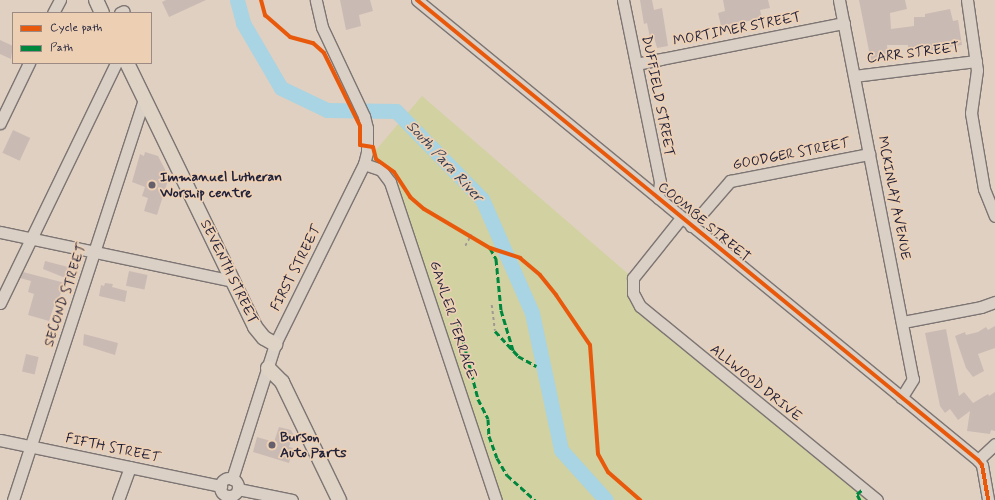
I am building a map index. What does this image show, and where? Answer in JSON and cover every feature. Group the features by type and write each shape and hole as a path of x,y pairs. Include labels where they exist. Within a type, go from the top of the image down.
{"main road":[{"path":"96,0 102,12"},
{"name":"SEVENTH STREET","path":"127,64 255,327 264,338 275,344"},
{"path":"268,368 282,382 336,499"}],"street":[{"path":"54,12 60,0"},
{"name":"FIRST STREET","path":"232,479 275,344 364,164 369,140 364,116 322,27 316,0"},
{"name":"COOMBE STREET","path":"417,0 978,460"},
{"name":"DUFFIELD STREET","path":"623,0 660,182 658,198"},
{"name":"MCKINLAY AVENUE","path":"839,0 913,379 901,398"},
{"path":"967,0 976,61 976,78 971,113 984,189 995,216"},
{"name":"MORTIMER STREET","path":"636,64 844,23"},
{"name":"CARR STREET","path":"854,76 976,61"},
{"path":"0,123 29,64"},
{"path":"0,303 116,64"},
{"name":"SECOND STREET","path":"14,500 144,99"},
{"name":"GOODGER STREET","path":"691,226 730,181 870,154"},
{"name":"GAWLER TERRACE","path":"364,164 381,170 390,182 496,500"},
{"name":"ALLWOOD DRIVE","path":"681,218 634,278 633,293 647,314 877,500"},
{"path":"0,232 233,281"},
{"path":"903,322 981,307 995,302"},
{"name":"FIFTH STREET","path":"0,440 130,467 224,494"},
{"path":"988,500 982,465 978,460 995,444"},
{"path":"118,500 130,467"},
{"path":"232,479 236,482 238,489 232,495 224,494 224,480 232,479"},
{"path":"238,489 292,500"}],"path":[{"path":"467,232 477,240"},
{"path":"465,246 471,235"},
{"path":"492,304 495,331"}],"green space":[{"path":"422,96 633,278 637,300 877,500 496,500 390,182 364,164"}],"building":[{"path":"166,0 206,0 169,17 162,2"},
{"path":"340,0 370,0 373,11 359,15 361,26 346,30"},
{"path":"640,0 652,0 654,10 662,8 668,46 657,48 654,37 650,38 647,23 644,24"},
{"path":"723,0 768,0 770,8 760,10 763,22 755,23 754,20 721,26 718,13 725,11"},
{"path":"859,0 905,0 907,9 890,13 891,29 914,26 914,17 925,17 925,14 950,9 953,21 958,20 962,45 931,50 930,46 908,49 908,45 887,45 888,54 882,55 883,59 871,61"},
{"path":"0,40 12,46 11,59 0,54"},
{"path":"13,130 30,138 20,161 2,153"},
{"name":"Immanuel Lutheran Worship centre","path":"145,152 158,156 169,177 157,215 144,211 148,198 142,196 145,187 132,182 140,154 144,156"},
{"path":"45,261 72,268 68,279 43,269"},
{"path":"129,271 148,275 144,290 126,286"},
{"path":"23,272 65,283 58,300 56,300 49,321 28,315 34,294 28,292 31,281 20,278"},
{"path":"105,283 113,284 112,287 127,291 125,302 99,296 101,285 104,286"},
{"path":"995,326 995,348 978,354 984,371 973,377 966,368 955,336 965,332 966,335 978,332 986,327 988,330"},
{"path":"946,329 959,396 964,392 973,403 988,394 989,396 995,392 995,431 991,430 990,434 967,431 970,411 958,420 950,409 945,413 940,406 925,333"},
{"path":"84,334 118,343 115,355 83,345"},
{"path":"26,354 39,357 35,374 22,372"},
{"name":"Burson Auto Parts","path":"279,427 291,430 293,434 289,447 293,448 289,463 253,452 257,437 274,442"}],"waterway":[{"name":"South Para River","path":"237,0 243,23 281,88 327,110 396,111 482,199 532,313 561,450 606,500"}],"marked path":[{"path":"490,248 496,259 501,310 513,350"},
{"path":"458,321 478,399 488,419 489,436 497,458 507,475 535,500"},
{"path":"495,331 518,356 536,366"},
{"path":"860,500 857,494 863,489"}],"cycle path":[{"path":"261,0 265,15 290,37 313,43 324,53 360,126 360,145 373,147 376,159 394,172 410,197 424,209 490,248 520,258 540,275 556,295 590,345 598,454 608,472 640,500"},
{"path":"417,0 978,460 982,465 988,500"}],"place":[{"name":"Immanuel Lutheran Worship centre","path":"152,185"},
{"name":"Burson Auto Parts","path":"272,445"}]}
